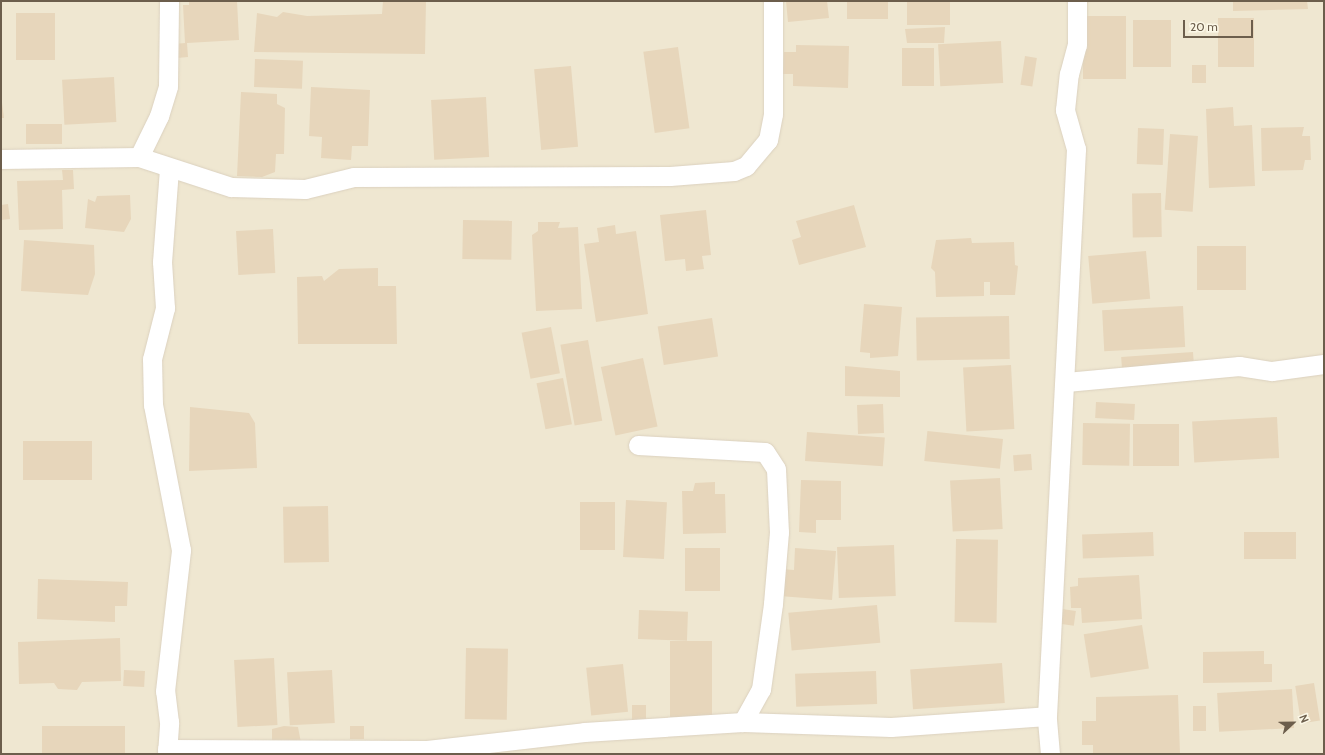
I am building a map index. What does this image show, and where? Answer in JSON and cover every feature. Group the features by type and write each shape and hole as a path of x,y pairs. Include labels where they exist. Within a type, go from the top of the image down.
{"street":[{"path":"139,157 159,116 168,86 169,1"},
{"path":"1,159 139,157 231,187 305,189 354,178 670,176 734,171 746,166 768,140 773,114 773,1"},
{"path":"1050,754 1047,716 1066,382 1076,149 1065,110 1069,74 1077,45 1077,1"},
{"path":"169,168 162,262 165,308 152,359 152,405 181,550 165,690 169,722 167,752 427,750 584,732 743,722 891,727 1047,716"},
{"path":"1066,382 1240,366 1272,372 1324,364"},
{"path":"638,445 765,452 776,470 779,532 773,604 761,689 743,722"}],"shaded area":[{"path":"1,1 1324,1 1324,754 1,754"}],"building":[{"path":"189,1 237,1 239,40 187,43 188,57 177,58 175,44 185,43 183,5 189,5"},
{"path":"383,1 426,1 425,54 254,52 257,13 277,17 283,12 307,16 382,14"},
{"path":"786,1 827,1 829,18 788,22"},
{"path":"847,1 888,1 888,19 847,19"},
{"path":"907,1 950,1 950,25 907,25"},
{"path":"1233,1 1307,1 1308,9 1233,11"},
{"path":"16,13 55,13 55,60 16,60"},
{"path":"1083,16 1126,16 1126,79 1083,79"},
{"path":"1218,18 1254,18 1254,67 1218,67"},
{"path":"1133,20 1171,20 1171,67 1133,67"},
{"path":"945,27 944,43 907,43 905,29"},
{"path":"1001,41 1003,83 940,86 938,44"},
{"path":"796,45 849,46 848,88 793,86 793,74 783,74 784,52 796,52"},
{"path":"678,47 689,128 655,133 643,52"},
{"path":"902,48 934,48 934,86 902,86"},
{"path":"1025,56 1037,58 1032,87 1020,85"},
{"path":"255,59 303,61 302,89 254,87"},
{"path":"1192,65 1206,65 1206,83 1192,83"},
{"path":"571,66 578,147 541,150 534,69"},
{"path":"114,77 116,122 64,125 62,80"},
{"path":"311,87 370,90 368,146 352,146 351,160 321,158 322,137 309,136"},
{"path":"241,92 277,94 277,104 285,108 284,154 276,154 275,172 262,177 237,176"},
{"path":"1,95 4,118 1,118"},
{"path":"486,97 489,157 434,160 431,100"},
{"path":"1233,107 1234,126 1252,125 1255,186 1209,188 1206,109"},
{"path":"26,124 62,124 62,144 26,144"},
{"path":"1304,127 1302,136 1310,136 1311,160 1305,160 1303,170 1262,171 1261,128"},
{"path":"1138,128 1164,129 1163,165 1137,164"},
{"path":"1170,134 1198,136 1193,212 1165,210"},
{"path":"62,170 73,170 74,189 62,190 63,229 19,230 17,181 63,180"},
{"path":"1161,193 1162,237 1133,237 1132,194"},
{"path":"130,195 131,219 124,232 85,228 88,199 95,202 97,196"},
{"path":"8,204 10,219 1,220 1,205"},
{"path":"854,205 866,247 799,265 792,240 801,237 796,221"},
{"path":"706,210 711,255 702,256 704,269 686,271 685,259 665,261 660,215"},
{"path":"463,220 512,221 511,260 462,259"},
{"path":"538,222 560,222 558,228 578,227 582,309 536,311 532,235 538,231"},
{"path":"615,225 616,234 636,231 648,314 596,322 584,244 599,242 597,228"},
{"path":"273,229 275,273 238,275 236,231"},
{"path":"971,238 972,243 1014,242 1015,265 1018,266 1015,295 990,295 990,282 984,282 984,296 936,297 935,272 931,268 936,240"},
{"path":"24,240 94,245 95,274 88,295 21,291"},
{"path":"1197,246 1246,246 1246,290 1197,290"},
{"path":"1146,251 1150,299 1092,304 1088,256"},
{"path":"378,268 378,286 396,286 397,344 298,344 297,277 322,276 324,281 339,269"},
{"path":"864,304 902,307 898,356 870,358 870,353 860,352"},
{"path":"1183,306 1185,347 1104,351 1102,310"},
{"path":"1009,316 1010,359 917,361 916,318"},
{"path":"712,318 718,357 664,365 658,327"},
{"path":"551,327 560,373 531,379 522,333"},
{"path":"588,340 602,421 575,426 560,345"},
{"path":"1193,352 1194,368 1122,373 1121,357"},
{"path":"643,358 658,426 615,435 601,367"},
{"path":"1011,365 1014,429 966,431 963,368"},
{"path":"845,366 900,371 900,397 845,396"},
{"path":"563,378 572,424 545,429 536,383"},
{"path":"1096,402 1135,404 1134,420 1095,418"},
{"path":"883,404 884,433 858,434 857,405"},
{"path":"190,407 249,413 255,423 257,468 189,471"},
{"path":"1277,417 1279,458 1194,462 1192,421"},
{"path":"1083,423 1130,424 1129,466 1082,465"},
{"path":"1133,424 1179,424 1179,466 1133,466"},
{"path":"927,431 1003,439 1000,469 924,461"},
{"path":"807,432 885,437 883,466 805,461"},
{"path":"23,441 92,441 92,480 23,480"},
{"path":"1031,454 1032,470 1014,471 1013,455"},
{"path":"1000,478 1003,529 953,532 950,481"},
{"path":"801,480 841,481 841,520 816,520 816,533 799,532"},
{"path":"715,482 715,494 725,494 726,533 683,534 682,491 693,491 695,483"},
{"path":"626,500 667,502 664,559 623,557"},
{"path":"580,502 615,502 615,550 580,550"},
{"path":"328,506 329,562 284,563 283,507"},
{"path":"1153,532 1154,556 1083,558 1082,534"},
{"path":"1244,532 1296,532 1296,559 1244,559"},
{"path":"956,539 998,540 997,623 955,622"},
{"path":"894,545 896,596 839,598 837,547"},
{"path":"685,548 720,548 720,591 685,591"},
{"path":"795,548 836,551 832,600 779,596 781,569 794,570"},
{"path":"1139,575 1142,619 1082,623 1081,608 1071,608 1070,587 1078,586 1078,578"},
{"path":"38,579 128,582 127,606 115,606 115,622 37,619"},
{"path":"877,605 880,643 792,651 788,613"},
{"path":"1062,609 1076,611 1074,626 1060,624"},
{"path":"639,610 688,612 687,641 638,639"},
{"path":"1142,625 1149,668 1091,678 1084,634"},
{"path":"120,638 121,681 82,682 77,690 58,689 54,683 19,684 18,642"},
{"path":"670,641 712,641 712,717 670,717"},
{"path":"466,648 508,649 507,720 465,719"},
{"path":"1264,651 1264,664 1272,664 1272,682 1203,683 1203,652"},
{"path":"274,658 278,725 238,727 234,660"},
{"path":"1002,663 1005,703 913,709 910,669"},
{"path":"623,664 628,712 591,716 586,668"},
{"path":"124,670 145,671 144,687 123,686"},
{"path":"332,670 335,723 290,725 287,672"},
{"path":"876,671 877,704 796,707 795,674"},
{"path":"1314,683 1320,721 1301,724 1295,686"},
{"path":"1292,689 1294,728 1219,732 1217,693"},
{"path":"1178,695 1180,754 1093,754 1093,745 1082,745 1082,721 1096,721 1096,697"},
{"path":"632,705 646,705 646,723 632,723"},
{"path":"1193,706 1206,706 1206,731 1193,731"},
{"path":"42,726 125,726 125,753 42,753"},
{"path":"284,726 298,727 301,743 272,745 272,729"},
{"path":"350,726 364,726 364,739 350,739"}]}
